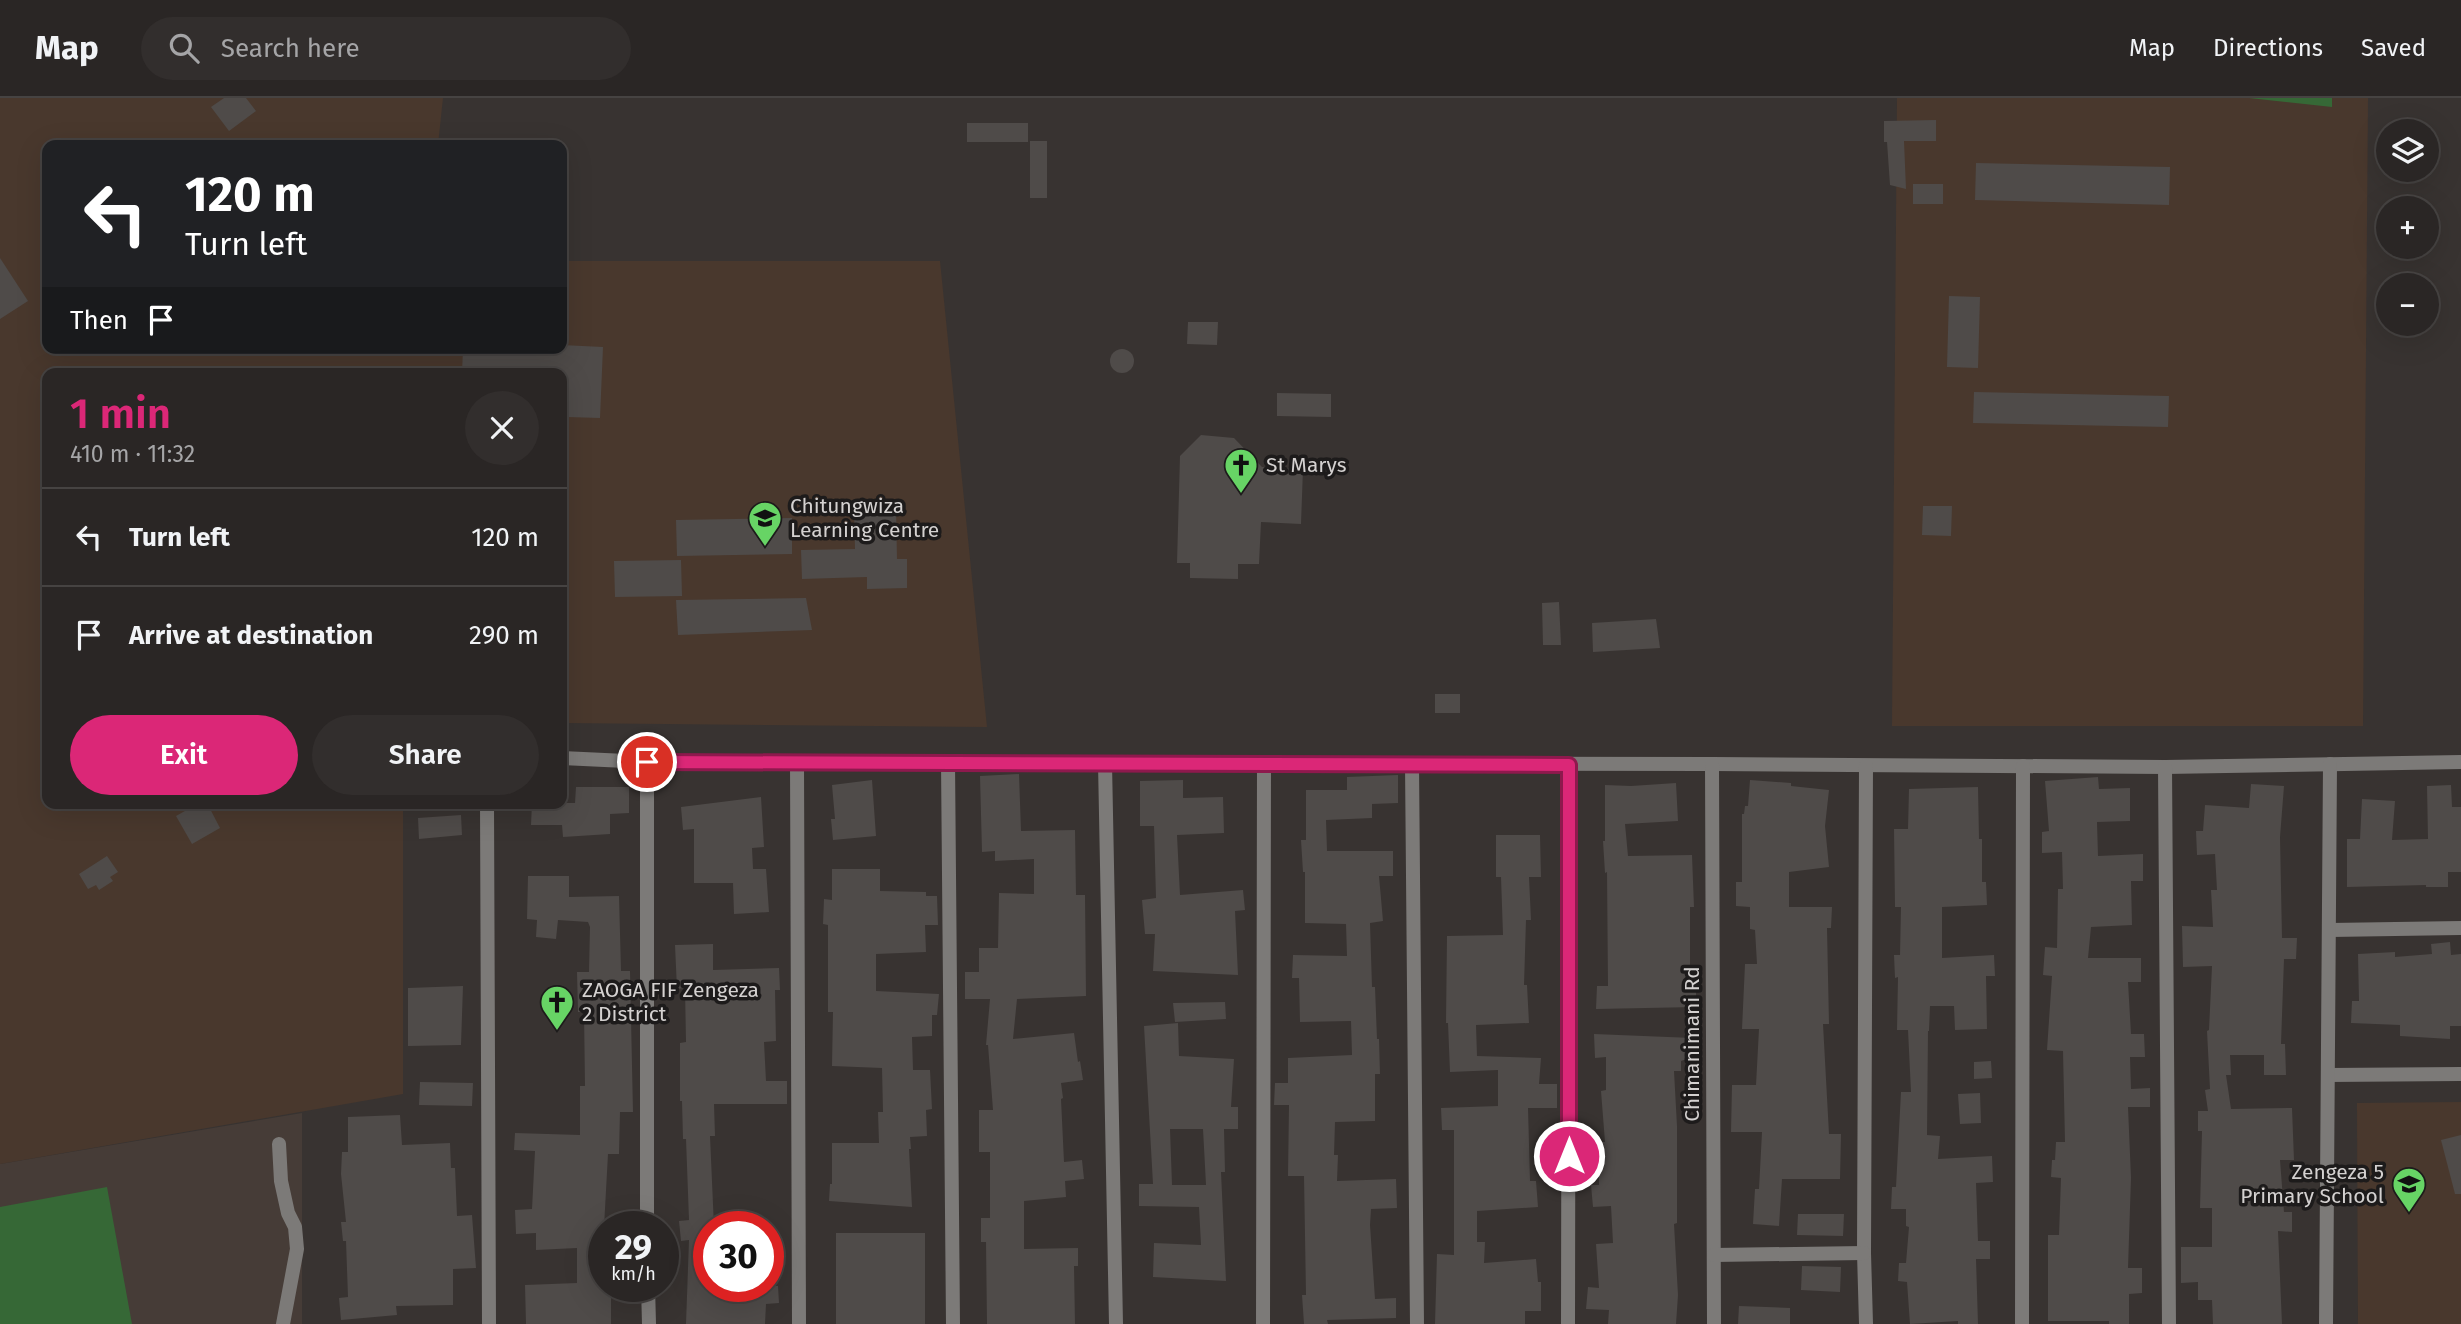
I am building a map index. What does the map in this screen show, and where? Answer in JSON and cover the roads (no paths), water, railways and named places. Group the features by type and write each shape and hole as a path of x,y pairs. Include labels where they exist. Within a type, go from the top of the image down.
{"street":[{"path":"567,758 647,762 797,763 2165,767 2461,762"},
{"path":"647,762 648,1211"},
{"path":"948,762 953,1324"},
{"path":"797,763 799,1324"},
{"path":"1105,763 1116,1324"},
{"path":"1263,1324 1264,763"},
{"path":"1412,764 1418,1324"},
{"name":"Chimanimani Rd","path":"1712,764 1714,1324"},
{"path":"2326,1324 2330,764"},
{"path":"1569,765 1569,1324"},
{"path":"1866,766 1866,1324"},
{"path":"2022,1324 2023,766"},
{"path":"2165,767 2169,1324"},
{"path":"487,809 489,1324"},
{"path":"2330,930 2461,928"},
{"path":"2328,1075 2461,1074"},
{"path":"279,1144 281,1181 288,1213 295,1227 297,1249 283,1324"},
{"path":"1714,1255 1864,1253"},
{"path":"648,1302 649,1324"}],"place":[{"name":"St Marys","path":"1241,495"},
{"name":"Chitungwiza Learning Centre","path":"765,548"},
{"name":"ZAOGA FIF Zengeza 2 District","path":"557,1032"},
{"name":"Zengeza 5 Primary School","path":"2409,1214"}]}
